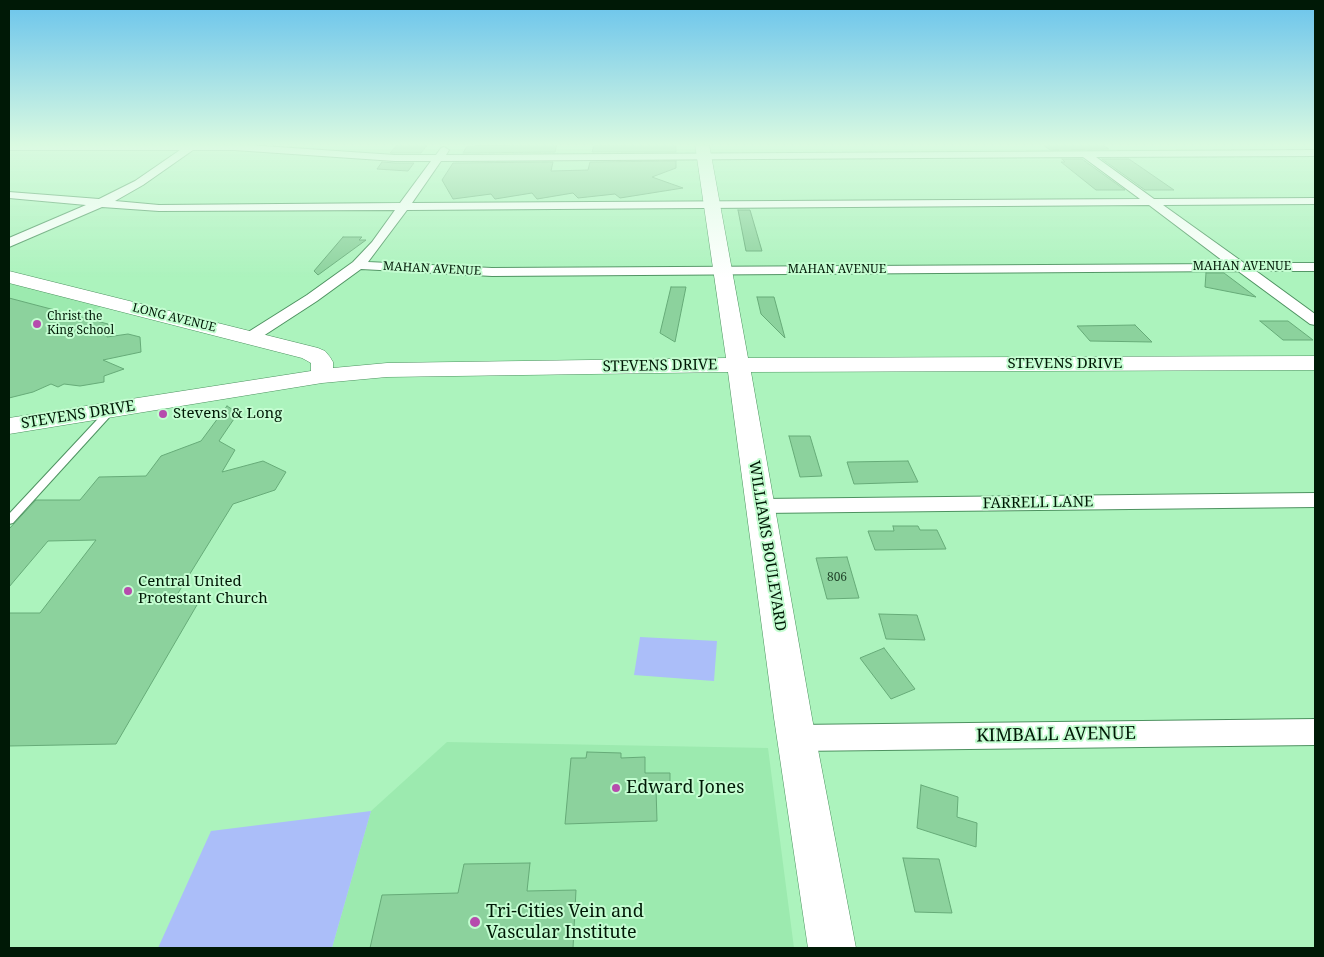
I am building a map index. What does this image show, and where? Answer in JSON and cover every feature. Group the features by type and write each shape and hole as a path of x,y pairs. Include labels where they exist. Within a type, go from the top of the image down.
{"street":[{"path":"9,243 101,204 129,189"},
{"path":"251,336 312,298 358,265 376,245 417,189"},
{"name":"WILLIAMS BOULEVARD","path":"709,189 762,506 796,738 832,948"},
{"path":"1134,189 1315,321"},
{"path":"9,194 159,208 1315,201"},
{"name":"MAHAN AVENUE","path":"358,265 492,272 1315,267"},
{"name":"LONG AVENUE","path":"9,277 251,336 317,356 322,362 322,376"},
{"name":"STEVENS DRIVE","path":"9,426 322,376 366,371 738,365 1315,363"},
{"name":"FARRELL LANE","path":"762,506 1315,500"},
{"name":"KIMBALL AVENUE","path":"796,738 1315,732"}],"lane":[{"path":"9,520 111,410"}],"shaded area":[{"name":"Christ the King School","path":"9,283 103,306 23,345 9,343"},
{"path":"640,637 717,641 714,681 634,675"},
{"path":"447,742 768,748 794,948 332,948 371,811"},
{"path":"371,811 332,948 158,948 211,831"}],"building":[{"path":"447,189 679,189 620,198 615,194 578,198 573,193 537,199 532,193 495,199 491,194 453,199"},
{"path":"1094,189 1125,190 1096,190"},
{"path":"1143,189 1174,190 1145,190"},
{"path":"738,210 750,210 762,251 746,251"},
{"path":"343,237 362,237 359,240 366,240 318,275 314,271"},
{"path":"1206,273 1224,273 1256,297 1205,287"},
{"path":"671,287 686,287 675,342 660,333"},
{"path":"757,297 774,297 785,338 761,314"},
{"path":"9,298 108,324 107,337 128,334 140,337 141,352 103,360 124,369 104,376 104,382 80,386 64,384 58,387 51,384 33,392 9,398"},
{"path":"1260,321 1288,321 1313,340 1283,340"},
{"path":"1135,325 1152,342 1090,341 1077,326"},
{"name":"Central United Protestant Church","path":"227,406 238,413 219,441 235,450 222,472 263,461 286,472 275,490 233,504 175,598 201,598 116,744 9,746 9,613 40,613 96,540 48,541 9,587 9,529 36,500 80,500 99,477 146,476 161,456 201,441"},
{"path":"789,436 810,436 822,476 800,477"},
{"path":"908,461 918,482 854,484 847,462"},
{"path":"893,526 918,526 920,530 937,530 946,549 875,550 868,531 894,531"},
{"path":"847,557 859,598 827,599 816,558"},
{"path":"879,614 917,615 925,640 886,639"},
{"path":"884,648 915,689 891,699 860,658"},
{"name":"Edward Jones","path":"587,752 621,753 621,758 645,757 645,773 670,773 670,788 656,789 657,821 565,824 571,758 586,758"},
{"path":"921,785 958,797 957,817 977,823 976,847 917,828"},
{"path":"903,858 939,859 952,913 915,912"},
{"name":"Tri-Cities Vein and Vascular Institute","path":"530,863 527,891 576,890 573,948 370,948 382,895 458,893 464,864"}],"place":[{"name":"Christ the King School","path":"37,324"},
{"name":"Stevens & Long","path":"163,414"},
{"name":"Central United Protestant Church","path":"128,591"},
{"name":"Edward Jones","path":"616,788"},
{"name":"Tri-Cities Vein and Vascular Institute","path":"475,922"}]}
